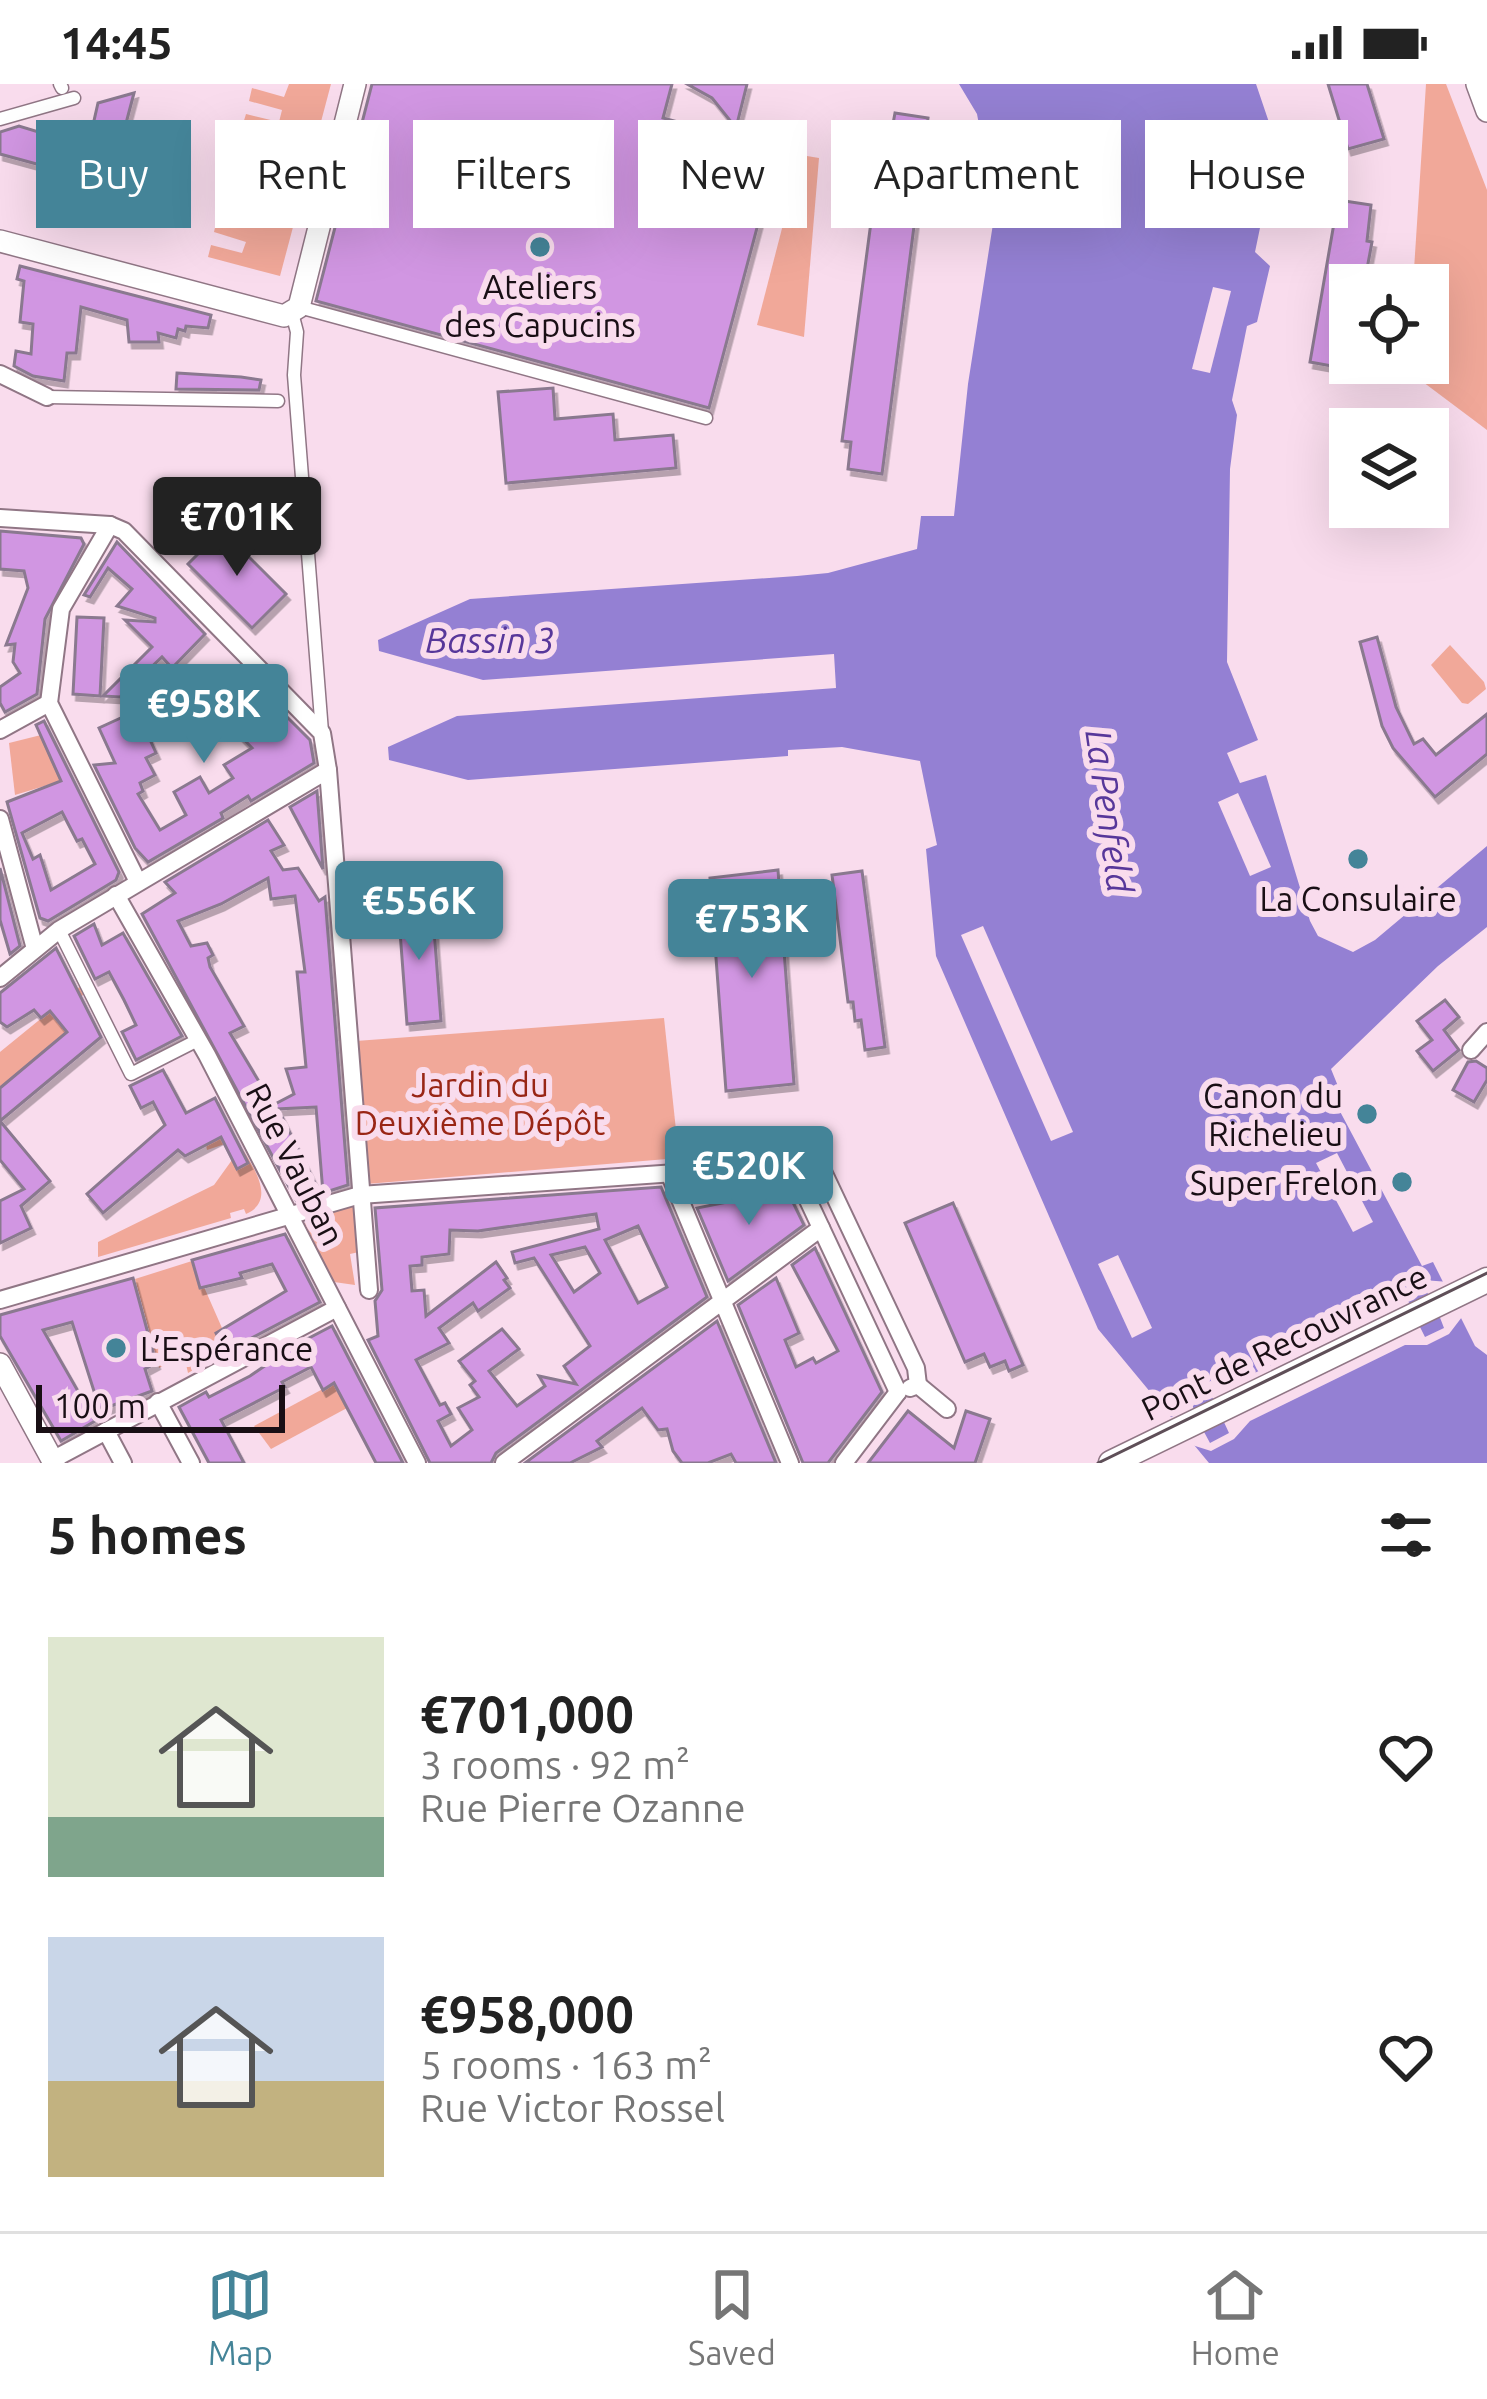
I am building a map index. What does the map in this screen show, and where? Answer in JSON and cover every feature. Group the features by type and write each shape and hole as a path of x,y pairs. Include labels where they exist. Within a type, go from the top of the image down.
{"main road":[{"name":"Pont de Recouvrance","path":"1111,1463 1487,1283"},
{"name":"Pont de Recouvrance","path":"1123,1463 1487,1283"}],"street":[{"path":"355,84 297,332 294,375 369,1290"},
{"path":"1477,84 1487,111"},
{"path":"0,119 74,98"},
{"path":"0,241 284,316 305,313 706,418"},
{"path":"0,374 47,397 278,401"},
{"path":"0,518 110,525 138,541 322,733"},
{"path":"110,525 61,609 49,703 138,882"},
{"path":"0,730 49,703"},
{"path":"0,978 59,930 328,770"},
{"path":"0,819 35,949"},
{"name":"Rue Vauban","path":"116,896 207,1055 417,1463"},
{"path":"59,930 130,1074 196,1041"},
{"path":"1471,1050 1487,1032"},
{"path":"0,1300 360,1195 819,1163 916,1368 918,1385 946,1409"},
{"path":"792,1166 898,1392"},
{"path":"669,1173 790,1463"},
{"path":"503,1463 821,1228"},
{"path":"0,1364 53,1461 337,1308"},
{"path":"844,1463 898,1392 918,1385"},
{"path":"158,1402 191,1463"},
{"path":"106,1431 123,1463"}],"green space":[{"path":"289,84 331,84 321,120 280,120 282,110 249,101 252,88 284,97"},
{"path":"1426,84 1446,84 1487,190 1487,430 1426,384 1449,384 1449,264 1414,264"},
{"path":"807,156 819,158 804,337 757,325 782,228 807,228"},
{"path":"215,228 293,228 280,276 208,257 211,245 242,253 246,242 214,232"},
{"path":"1450,645 1484,682 1486,689 1468,704 1462,703 1431,665"},
{"path":"41,735 61,781 15,795 9,743"},
{"path":"81,986 84,994 66,1009 67,1032 0,1088 0,1052"},
{"name":"Jardin du Deuxième Dépôt","path":"664,1018 679,1158 366,1184 356,1041"},
{"path":"232,1132 261,1187 256,1207 246,1214 244,1209 230,1213 231,1218 98,1257 98,1242 214,1185 232,1160 225,1144 207,1150 206,1145"},
{"path":"354,1204 359,1252 350,1254 355,1285 334,1282 305,1224 308,1218"},
{"path":"192,1261 222,1328 216,1333 225,1352 188,1373 184,1355 159,1368 135,1279"},
{"path":"334,1383 347,1408 271,1449 254,1426"}],"water":[{"path":"959,84 1256,84 1268,120 1145,120 1145,228 1260,228 1255,252 1270,266 1257,322 1247,326 1232,400 1237,415 1230,469 1227,662 1258,740 1227,753 1240,783 1266,775 1310,921 1318,936 1353,952 1375,940 1487,846 1487,927 1438,966 1331,1069 1342,1096 1335,1102 1422,1266 1433,1262 1475,1346 1487,1355 1487,1463 1209,1463 1098,1329 936,956 926,849 937,845 920,761 842,747 788,750 788,756 468,780 389,760 388,747 457,716 836,688 834,654 483,680 379,651 378,640 470,599 828,573 917,549 921,516 954,516 992,228 1121,228 1121,120 978,120"}],"pier":[{"path":"1213,287 1231,291 1210,373 1192,369"},
{"path":"1238,793 1271,867 1250,876 1218,802"},
{"path":"983,926 1073,1132 1051,1141 961,935"},
{"path":"1337,1153 1373,1222 1353,1232 1316,1163"},
{"path":"1118,1255 1152,1328 1132,1338 1098,1264"},
{"path":"1423,1280 1449,1282 1453,1290 1431,1300 1425,1288 1406,1296 1412,1310 1216,1405 1210,1393 1191,1402 1196,1415 1170,1428 1164,1421 1177,1414 1182,1395 1210,1381 1230,1385 1388,1308 1401,1291"},
{"path":"1461,1305 1465,1313 1449,1334 1427,1345 1405,1345 1250,1421 1234,1439 1211,1451 1192,1445 1185,1448 1181,1441 1203,1430 1210,1443 1229,1433 1223,1420 1419,1325 1425,1337 1444,1328 1439,1315"}],"building":[{"name":"Ateliers des Capucins","path":"372,84 672,84 663,118 670,120 638,120 638,228 757,228 709,408 316,301 335,228 389,228 389,120 363,120"},
{"path":"687,84 747,84 738,120 730,120 712,98"},
{"path":"1328,84 1367,84 1384,139 1348,149 1348,120 1339,120"},
{"path":"134,93 127,120 94,120 98,103"},
{"path":"895,113 928,118 928,120 894,120"},
{"path":"19,126 36,131 36,164 0,154 0,132"},
{"path":"1348,202 1371,205 1368,264 1329,264 1329,366 1310,362 1333,228 1348,228"},
{"path":"870,228 914,228 882,474 848,469 851,442 842,441"},
{"path":"20,266 211,315 208,328 186,326 185,331 178,329 176,338 158,333 159,342 129,342 127,320 81,307 76,353 67,353 64,381 33,376 14,366 16,351 31,354 33,324 20,322 24,281 17,279"},
{"path":"177,373 261,380 259,390 176,389"},
{"path":"553,388 555,419 613,414 615,440 673,435 676,468 506,483 498,392"},
{"path":"222,530 286,594 252,628 188,564"},
{"path":"0,531 81,538 84,544 45,619 37,694 5,712 0,687 20,673 13,662 15,644 6,645 28,588 24,571 0,569"},
{"path":"117,542 205,634 172,668 162,657 120,697 103,696 152,647 125,620 155,622 155,618 117,606 132,589 108,568 90,597 84,595"},
{"path":"77,617 104,618 100,696 73,694"},
{"path":"1377,637 1396,707 1414,744 1423,739 1436,755 1487,714 1487,754 1435,797 1393,748 1382,726 1360,642"},
{"path":"238,668 310,740 314,763 251,801 248,796 221,813 223,818 148,862 135,848 94,765 115,763 99,728 125,716 131,724 148,717 154,729 147,733 156,753 146,758 155,775 140,783 143,791 138,794 160,830 186,815 174,792 200,777 209,793 233,778 224,765 252,748 203,698"},
{"path":"44,721 119,872 116,880 48,921 40,918 7,802 61,781 36,725","holes":["62,812 77,841 82,839 95,864 51,890 40,855 33,859 22,833"]},
{"path":"317,791 323,869 290,807"},
{"path":"268,820 284,845 271,851 283,870 298,868 319,901 325,897 348,1185 323,1193 316,1107 278,1109 320,1193 296,1200 142,914 175,893 165,882","holes":["268,878 271,899 295,896 305,972 297,972 306,1067 286,1069 294,1094 273,1105 230,1033 244,1026 210,967 208,958 213,955 207,943 191,946 178,921"]},
{"path":"0,868 20,946 10,954 0,920"},
{"path":"778,870 794,1084 726,1091 710,878"},
{"path":"862,871 885,1047 865,1050 861,1020 855,1021 853,1002 848,1002 832,875"},
{"path":"432,903 441,1021 407,1024 398,905"},
{"path":"94,924 102,945 123,933 182,1036 136,1060 122,1032 136,1025 124,1000 109,972 95,979 74,936"},
{"path":"56,948 101,1037 0,1121 0,1088 67,1032 50,1011 41,1018 34,1010 7,1027 0,1022 0,993"},
{"path":"1445,1000 1459,1017 1444,1030 1459,1050 1433,1071 1417,1051 1432,1040 1417,1021"},
{"path":"1468,1062 1487,1068 1487,1080 1474,1102 1453,1090"},
{"path":"163,1070 186,1113 215,1098 248,1163 237,1169 221,1137 185,1156 178,1150 103,1213 87,1194 165,1125 153,1102 141,1108 130,1086"},
{"path":"0,1121 50,1181 21,1206 31,1228 0,1243 0,1201 24,1189 0,1160"},
{"path":"661,1187 707,1297 496,1453 491,1463 430,1463 368,1340 378,1336 375,1301 382,1290 375,1208","holes":["596,1214 599,1229 512,1252 515,1263 534,1258 590,1346 564,1366 576,1384 539,1376 545,1386 517,1406 489,1371 519,1349 502,1329 459,1361 475,1381 470,1385 479,1397 458,1408 472,1430 451,1446 438,1421 451,1414 445,1403 440,1405 416,1360 449,1343 439,1328 473,1303 478,1311 510,1288 496,1262 426,1316 424,1290 412,1291 410,1266 422,1265 422,1257 449,1254 450,1230 478,1231","638,1226 667,1287 638,1303 605,1240","585,1247 600,1273 574,1292 551,1255"]},
{"path":"787,1190 804,1225 728,1281 697,1208"},
{"path":"953,1203 1023,1365 1009,1371 1005,1361 990,1367 984,1354 965,1362 905,1223"},
{"path":"285,1234 320,1302 225,1352 216,1333 286,1291 272,1264 240,1273 242,1278 200,1288 192,1260"},
{"path":"815,1248 882,1392 828,1463 803,1463 738,1305 776,1278 799,1333 785,1340 796,1367 838,1351 792,1265"},
{"path":"133,1278 156,1363 145,1369 152,1391 100,1410 72,1322 43,1330 95,1421 61,1441 0,1336 0,1315"},
{"path":"717,1321 776,1463 736,1463 731,1454 708,1463 682,1463 667,1429 658,1430 642,1408 597,1441 602,1447 570,1463 525,1463"},
{"path":"332,1326 403,1463 376,1463 334,1383 323,1390 311,1367 282,1382 285,1387 221,1420 244,1463 209,1463 179,1407 250,1376 267,1360"},
{"path":"908,1411 954,1448 966,1411 990,1419 975,1463 868,1463"}],"tram line":[{"path":"1098,1463 1487,1273"}],"place":[{"name":"Ateliers des Capucins","path":"540,247"},
{"name":"La Consulaire","path":"1358,859"},
{"name":"Canon du Richelieu","path":"1367,1114"},
{"name":"Super Frelon","path":"1402,1182"},
{"name":"L’Espérance","path":"116,1348"}],"water label":[{"name":"Bassin 3","path":"490,639"},
{"name":"La Penfeld","path":"1110,811"}]}
